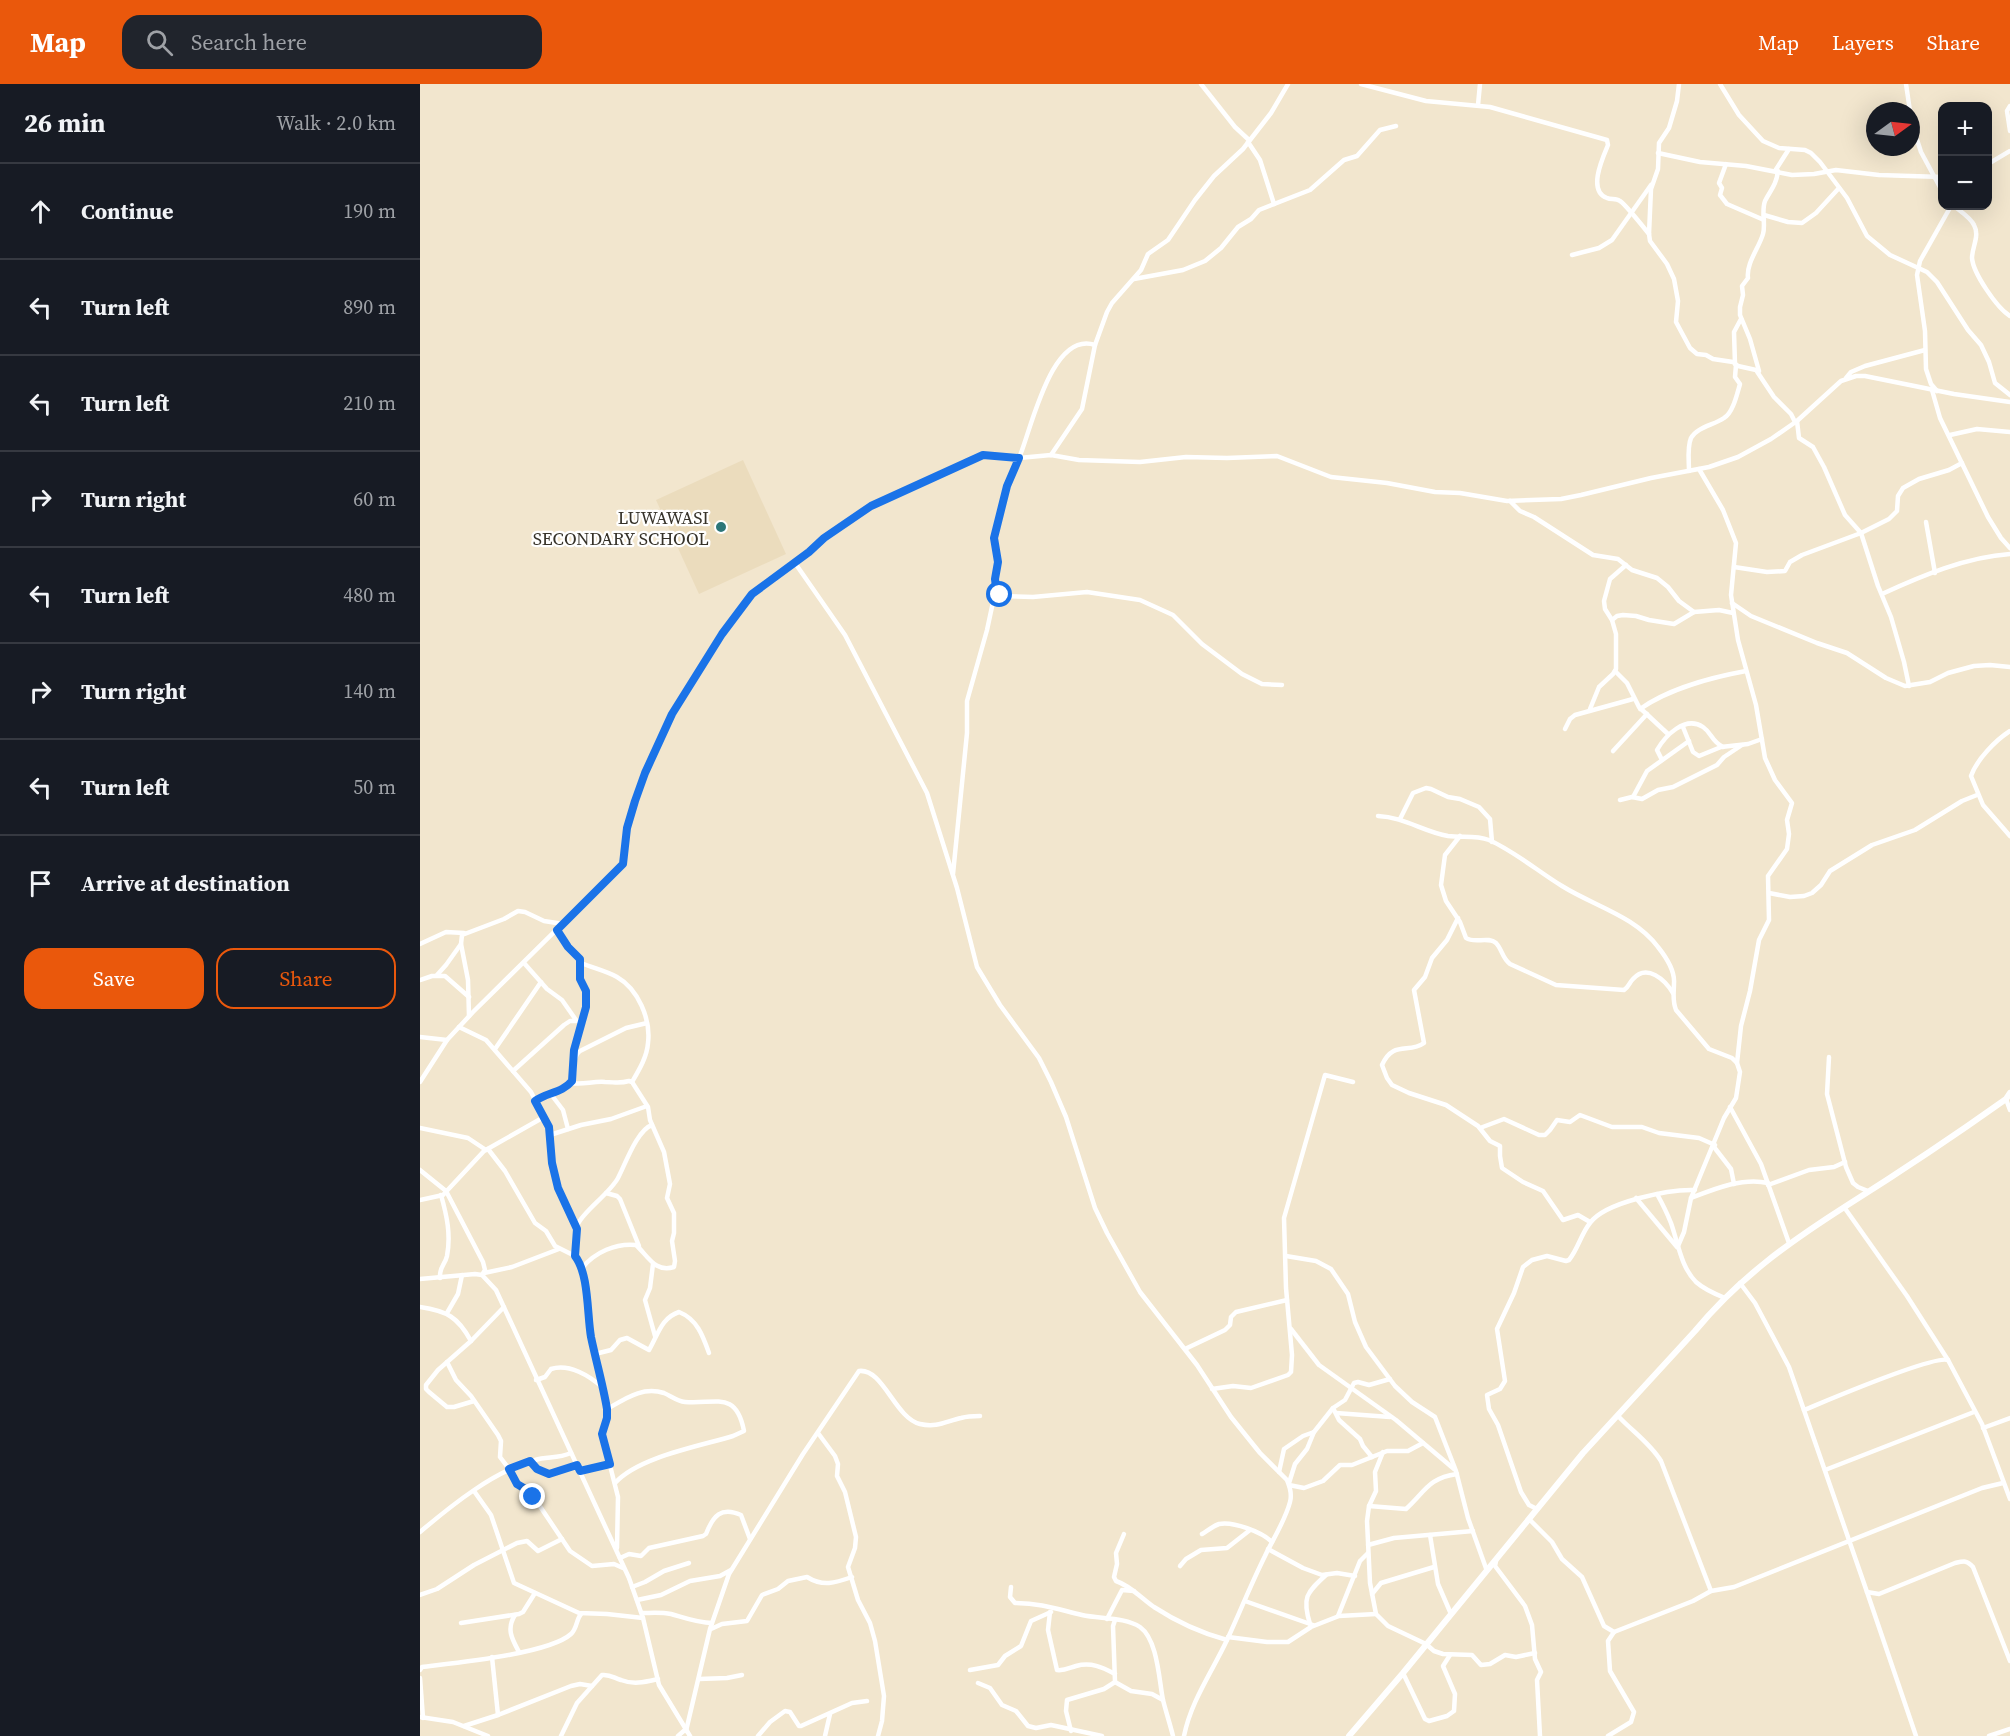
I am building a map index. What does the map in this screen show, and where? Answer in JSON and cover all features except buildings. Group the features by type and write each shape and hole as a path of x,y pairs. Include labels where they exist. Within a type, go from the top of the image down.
{"street":[{"path":"1201,84 1249,141 1260,160 1274,204"},
{"path":"1051,455 1082,409 1095,345 1107,312 1119,293 1134,279 1148,254 1168,240 1214,176 1237,156 1270,113 1288,84"},
{"path":"1361,84 1452,105 1478,105 1607,140 1608,145 1598,172 1599,189 1603,196 1621,202 1649,234"},
{"path":"1478,105 1480,84"},
{"path":"1679,84 1677,101 1667,131 1659,143 1658,169 1654,181 1649,234 1651,242 1667,264 1674,279 1678,301 1676,322 1686,343 1697,354 1754,368 1774,397 1791,414 1796,422 1799,438 1813,447 1845,515 1861,533 1891,617 1909,686"},
{"path":"1720,84 1738,115 1763,141 1779,148 1805,150 1811,153 1839,188 1867,236 1890,255 1926,272 1938,284 1968,330 1981,345 1995,383 2010,395"},
{"path":"1906,84 1909,102"},
{"path":"2010,106 2007,111 2010,132"},
{"path":"1134,279 1183,270 1204,261 1221,248 1240,225 1251,219 1259,210 1310,190 1341,162 1357,156 1380,130 1396,126"},
{"path":"1759,373 1750,339 1741,319 1742,286 1748,278 1747,270 1763,236 1765,202 1775,186 1776,171 1789,149"},
{"path":"1920,149 1938,185"},
{"path":"1992,162 2010,152"},
{"path":"1658,153 1700,162 1800,175 1836,170 1879,175 1938,177"},
{"path":"1726,164 1719,183 1723,200 1726,204 1764,218 1803,223 1816,213 1839,188"},
{"path":"1572,255 1607,244 1616,237 1654,181"},
{"path":"1949,210 1939,225 1918,268 1917,288 1925,331 1928,376 1934,390 1940,418 1994,527 2010,548"},
{"path":"1957,210 1974,224 1976,231 1972,258 1974,265 1987,290 2010,316"},
{"path":"1689,471 1689,448 1692,437 1698,431 1725,418 1740,384 1735,377 1734,333 1741,319"},
{"path":"953,877 967,733 967,701 993,602 997,596 995,579 998,562 994,538 1007,486 1039,400 1054,368 1074,347 1082,343 1095,345"},
{"path":"420,1082 447,1040 459,1027 623,864 627,828 640,785 681,696 742,605 752,594 795,563 824,538 871,506 983,455 1019,458 1051,455 1140,462 1186,457 1276,456 1331,477 1509,501 1561,499 1699,469 1737,457 1771,439 1796,422 1855,370 1925,350"},
{"path":"1846,378 1865,376 2010,402"},
{"path":"1950,435 1977,429 2010,432"},
{"path":"1734,567 1767,572 1785,571 1790,562 1802,555 1861,533 1895,514 1903,488 1919,479 1949,470 1962,463"},
{"path":"1678,1247 1684,1232 1691,1198 1736,1098 1740,1072 1737,1063 1741,1026 1759,940 1769,921 1768,876 1787,849 1789,834 1787,820 1792,803 1778,784 1765,758 1733,613 1736,548 1733,536 1723,510 1699,469"},
{"path":"1509,501 1520,511 1534,517 1593,555 1612,557 1632,570 1657,578 1668,587 1678,601 1694,612"},
{"path":"1926,522 1935,573"},
{"path":"1881,594 1980,558 2010,554"},
{"path":"795,563 845,635 918,773 934,811 977,967 988,987 1039,1058 1066,1117 1095,1208 1140,1292 1185,1349 1249,1441 1289,1484 1304,1488 1323,1481 1336,1467 1352,1465 1383,1452 1408,1451 1423,1443"},
{"path":"1590,709 1596,693 1615,671 1616,634 1612,620 1604,606 1610,579 1626,565"},
{"path":"997,596 1033,597 1087,592 1140,600 1173,615 1202,644 1242,674 1262,684 1282,685"},
{"path":"1732,603 1751,616 1847,653 1896,683 1909,686 1974,666 2010,667"},
{"path":"1612,620 1620,615 1636,616 1674,624 1694,612 1719,610 1733,613"},
{"path":"1615,671 1627,683 1633,699 1641,709 1668,734"},
{"path":"1641,709 1650,702 1688,686 1726,674 1746,671"},
{"path":"1565,729 1572,717 1590,709 1633,699"},
{"path":"1613,751 1647,714"},
{"path":"1662,760 1657,750 1668,734 1691,724 1707,730 1713,740 1724,747"},
{"path":"1683,727 1695,755 1699,756 1724,747 1742,745 1761,739"},
{"path":"2010,731 1995,743 1972,773 1977,795 1983,805 2010,836"},
{"path":"1633,797 1646,774 1689,741"},
{"path":"1620,800 1633,797 1642,799 1658,790 1673,787 1718,765 1724,757 1742,745"},
{"path":"1400,819 1413,793 1426,788 1431,789 1448,797 1468,802 1484,812 1490,819 1492,842"},
{"path":"1769,894 1790,897 1812,893 1821,885 1830,871 1872,845 1915,830 1962,801 1977,795"},
{"path":"1378,816 1400,819 1424,830 1450,837 1476,837 1492,842 1576,895 1637,926 1652,939 1670,965 1674,975 1673,1002 1676,1010 1709,1049 1728,1056 1737,1063"},
{"path":"1460,837 1445,855 1440,879 1442,891 1458,918 1466,938 1475,942 1493,941 1510,964 1556,985 1624,990 1635,977 1647,971 1667,984 1673,993"},
{"path":"420,944 446,932 464,933 504,920 518,910 544,921 563,924"},
{"path":"1458,918 1448,940 1432,958 1425,977 1414,990 1424,1043 1419,1047 1403,1047 1392,1052 1383,1062 1382,1068 1392,1085 1440,1103 1480,1128 1487,1138 1500,1146 1500,1162 1506,1171 1542,1191 1563,1220 1578,1215 1590,1222"},
{"path":"535,1101 550,1093 560,1091 571,1083 574,1076 574,1050 584,1021 587,996 580,979 579,956 568,947 557,930"},
{"path":"464,933 460,938 460,944 468,980 470,1016"},
{"path":"437,975 447,965 460,944"},
{"path":"524,963 562,1000 576,1020"},
{"path":"581,963 625,983 638,999 647,1023 649,1041 646,1053 632,1082"},
{"path":"420,980 437,975 445,976 469,997"},
{"path":"495,1049 541,982"},
{"path":"513,1071 564,1024 576,1020 584,1021"},
{"path":"575,1056 587,1047 619,1031 633,1025 647,1023"},
{"path":"459,1027 480,1036 495,1049 535,1101 550,1135 555,1177 577,1229"},
{"path":"420,1036 447,1040"},
{"path":"1829,1057 1827,1094 1845,1162 1853,1183 1868,1191"},
{"path":"1212,1389 1233,1386 1251,1388 1291,1372 1285,1213 1325,1075 1353,1082"},
{"path":"571,1083 632,1082"},
{"path":"606,1193 620,1199 640,1248 653,1264 668,1269 674,1267 672,1241 674,1213 667,1195 670,1184 664,1152 652,1125 647,1106 632,1082"},
{"path":"550,1093 564,1110 568,1129"},
{"path":"1349,1736 1496,1562 1583,1453 1740,1283 1789,1243 1951,1138 2008,1096 2010,1110"},
{"path":"550,1135 611,1119 647,1106"},
{"path":"1730,1107 1750,1142 1789,1243"},
{"path":"1480,1128 1504,1119 1539,1135 1545,1135 1557,1120 1570,1122 1580,1115 1612,1127 1642,1128 1659,1133 1699,1138 1714,1146 1731,1169 1734,1184"},
{"path":"420,1200 441,1195 487,1149 544,1117"},
{"path":"616,1551 618,1510 615,1483 602,1434 607,1409 595,1354 582,1269 575,1256 577,1229 582,1218 618,1178 624,1163 644,1130 652,1125"},
{"path":"420,1128 468,1138 487,1149 504,1171 535,1223 546,1231 559,1249 575,1256"},
{"path":"1691,1198 1734,1184 1756,1181 1768,1184 1809,1170 1834,1167 1845,1162"},
{"path":"420,1170 446,1191 477,1249 484,1266 483,1274 496,1290 620,1558 643,1616 657,1679 687,1732"},
{"path":"1537,1509 1524,1500 1498,1425 1487,1401 1487,1394 1500,1389 1505,1382 1497,1329 1525,1265 1532,1260 1547,1256 1569,1260 1590,1222 1615,1206 1636,1198 1695,1190"},
{"path":"1657,1194 1694,1280 1708,1291 1725,1298"},
{"path":"440,1278 440,1268 447,1257 449,1230 441,1195"},
{"path":"1636,1198 1678,1247"},
{"path":"1844,1207 1907,1296 1955,1370 1983,1428 2010,1499"},
{"path":"582,1269 588,1260 605,1249 627,1245 636,1245 640,1248"},
{"path":"420,1279 483,1274 512,1267 559,1249"},
{"path":"1286,1256 1316,1261 1331,1269 1348,1294 1363,1343 1390,1379 1410,1400 1435,1417 1456,1472 1487,1571"},
{"path":"653,1264 650,1288 645,1300 655,1336"},
{"path":"447,1313 458,1294 462,1275"},
{"path":"1740,1283 1751,1297 1785,1359 1850,1540 1916,1736"},
{"path":"1185,1349 1225,1330 1236,1312 1287,1300"},
{"path":"420,1307 447,1313 460,1323 471,1341"},
{"path":"426,1385 504,1307"},
{"path":"595,1354 611,1350 620,1340 627,1338 649,1350 662,1324 672,1314 682,1312 694,1322 705,1340 709,1353"},
{"path":"1291,1329 1318,1365 1392,1417 1456,1472"},
{"path":"1804,1410 1920,1365 1948,1360"},
{"path":"447,1362 456,1380 498,1435 501,1441 500,1457 515,1481 531,1493 570,1551 592,1566 614,1564 624,1568"},
{"path":"536,1380 543,1378 552,1369 563,1367 588,1376 603,1388"},
{"path":"687,1732 711,1626 732,1569 838,1405 852,1379 861,1370 867,1370 874,1375 897,1406 918,1424 943,1424 958,1418 980,1416"},
{"path":"1184,1736 1191,1709 1228,1639 1287,1512 1291,1499 1289,1484 1295,1464 1307,1449 1314,1432 1345,1400 1356,1382 1369,1385 1390,1379"},
{"path":"420,1381 447,1407 474,1401"},
{"path":"607,1409 638,1392 661,1392 685,1402 719,1401 729,1404 737,1411 744,1431 656,1459 627,1473 615,1483"},
{"path":"1335,1411 1392,1417"},
{"path":"1335,1411 1339,1420 1360,1439 1372,1457"},
{"path":"1825,1470 1974,1412"},
{"path":"1618,1416 1630,1430 1652,1448 1661,1461 1711,1590"},
{"path":"1983,1428 2010,1418"},
{"path":"1279,1472 1284,1449 1303,1436 1314,1432"},
{"path":"818,1433 835,1456 838,1464 837,1476 845,1492 856,1537 848,1568 858,1600 870,1623 880,1667 884,1707 878,1736"},
{"path":"1383,1452 1375,1472 1376,1491 1369,1506 1367,1521 1368,1553 1376,1614 1388,1626 1434,1650 1450,1655 1469,1654 1479,1664 1484,1665 1505,1655 1516,1657 1535,1653"},
{"path":"420,1532 492,1478 509,1469 530,1461 557,1458 571,1453"},
{"path":"530,1461 537,1469 549,1474 577,1465"},
{"path":"580,1471 610,1464"},
{"path":"1369,1506 1406,1509 1430,1483 1456,1472"},
{"path":"1608,1736 1631,1722 1634,1712 1610,1671 1608,1641 1614,1632 1693,1601 1711,1590 1734,1587 1982,1488 2003,1483"},
{"path":"474,1491 491,1515 513,1581 581,1614 643,1616 668,1614 711,1626 747,1621 760,1598 788,1581 807,1577 815,1582 827,1584 852,1577"},
{"path":"620,1558 628,1554 641,1556 649,1548 703,1536 710,1523 720,1513 727,1511 741,1515 750,1539"},
{"path":"1529,1519 1552,1542 1562,1558 1582,1577 1604,1626 1614,1632"},
{"path":"1202,1534 1221,1524 1263,1534 1272,1542"},
{"path":"1180,1566 1186,1559 1201,1550 1227,1548 1250,1530"},
{"path":"1368,1545 1394,1538 1473,1531"},
{"path":"1124,1534 1116,1552 1117,1564 1114,1579 1177,1621 1206,1635 1249,1641 1284,1642 1293,1640 1312,1625 1338,1616 1376,1614"},
{"path":"1430,1535 1434,1566 1443,1600 1451,1614"},
{"path":"420,1596 463,1571 527,1541 538,1551 562,1539"},
{"path":"1268,1549 1303,1568 1326,1575 1355,1576"},
{"path":"1338,1616 1360,1561 1368,1553"},
{"path":"1496,1562 1495,1566 1525,1606 1532,1625 1536,1663 1541,1672 1537,1680 1540,1736"},
{"path":"1867,1592 1879,1594 1955,1563 1969,1562 2010,1661"},
{"path":"632,1587 664,1570 689,1563"},
{"path":"1372,1594 1381,1583 1434,1566"},
{"path":"637,1600 661,1595 690,1581 720,1576 732,1569"},
{"path":"1312,1625 1305,1608 1306,1599 1326,1575"},
{"path":"1011,1587 1010,1597 1015,1604 1035,1603 1140,1627 1149,1637 1155,1656 1163,1700 1173,1736"},
{"path":"1107,1619 1122,1590 1134,1591"},
{"path":"461,1623 523,1612 535,1593"},
{"path":"1245,1600 1312,1625"},
{"path":"970,1670 998,1665 1005,1656 1021,1646 1031,1621 1050,1612 1063,1610"},
{"path":"1050,1612 1048,1630 1057,1670 1094,1665 1115,1674"},
{"path":"420,1670 422,1667 492,1657 548,1645 568,1637 573,1632 581,1614"},
{"path":"515,1615 510,1632 519,1652"},
{"path":"1115,1620 1113,1626 1115,1682"},
{"path":"1403,1673 1425,1719 1429,1721 1447,1716 1454,1711 1455,1699 1443,1666 1450,1655"},
{"path":"492,1657 498,1715"},
{"path":"561,1736 577,1703 604,1674 639,1683 657,1679"},
{"path":"699,1679 742,1675"},
{"path":"420,1678 422,1717 464,1726 488,1736"},
{"path":"1115,1682 1131,1691 1152,1694 1163,1700"},
{"path":"1071,1731 1066,1711 1067,1700 1104,1689 1115,1682"},
{"path":"978,1683 988,1686 999,1702 1016,1712 1028,1726 1036,1728 1051,1725 1102,1736"},
{"path":"464,1726 571,1686 580,1684 592,1686"},
{"path":"758,1736 770,1722 785,1711 790,1712 801,1726 852,1703 867,1701"},
{"path":"825,1736 830,1714"},
{"path":"1989,1736 2010,1729"},
{"path":"678,1736 687,1732"}],"shaded area":[{"name":"LUWAWASI SECONDARY SCHOOL","path":"743,460 786,554 699,594 656,500"}],"place":[{"name":"LUWAWASI SECONDARY SCHOOL","path":"721,527"}],"route":[{"path":"533,1497 517,1484 509,1469 530,1461 541,1472 553,1474 577,1465 580,1471 610,1464 602,1438 607,1409 591,1335 585,1283 580,1263 575,1256 577,1229 558,1188 552,1163 549,1127 535,1101 547,1093 560,1091 572,1081 574,1050 586,1007 587,996 580,979 579,956 570,950 557,930 623,864 625,840 640,785 681,696 705,663 722,634 752,594 809,552 824,538 871,506 983,455 1019,458 1007,486 994,538 998,562 995,579 997,596 1000,595"}]}
